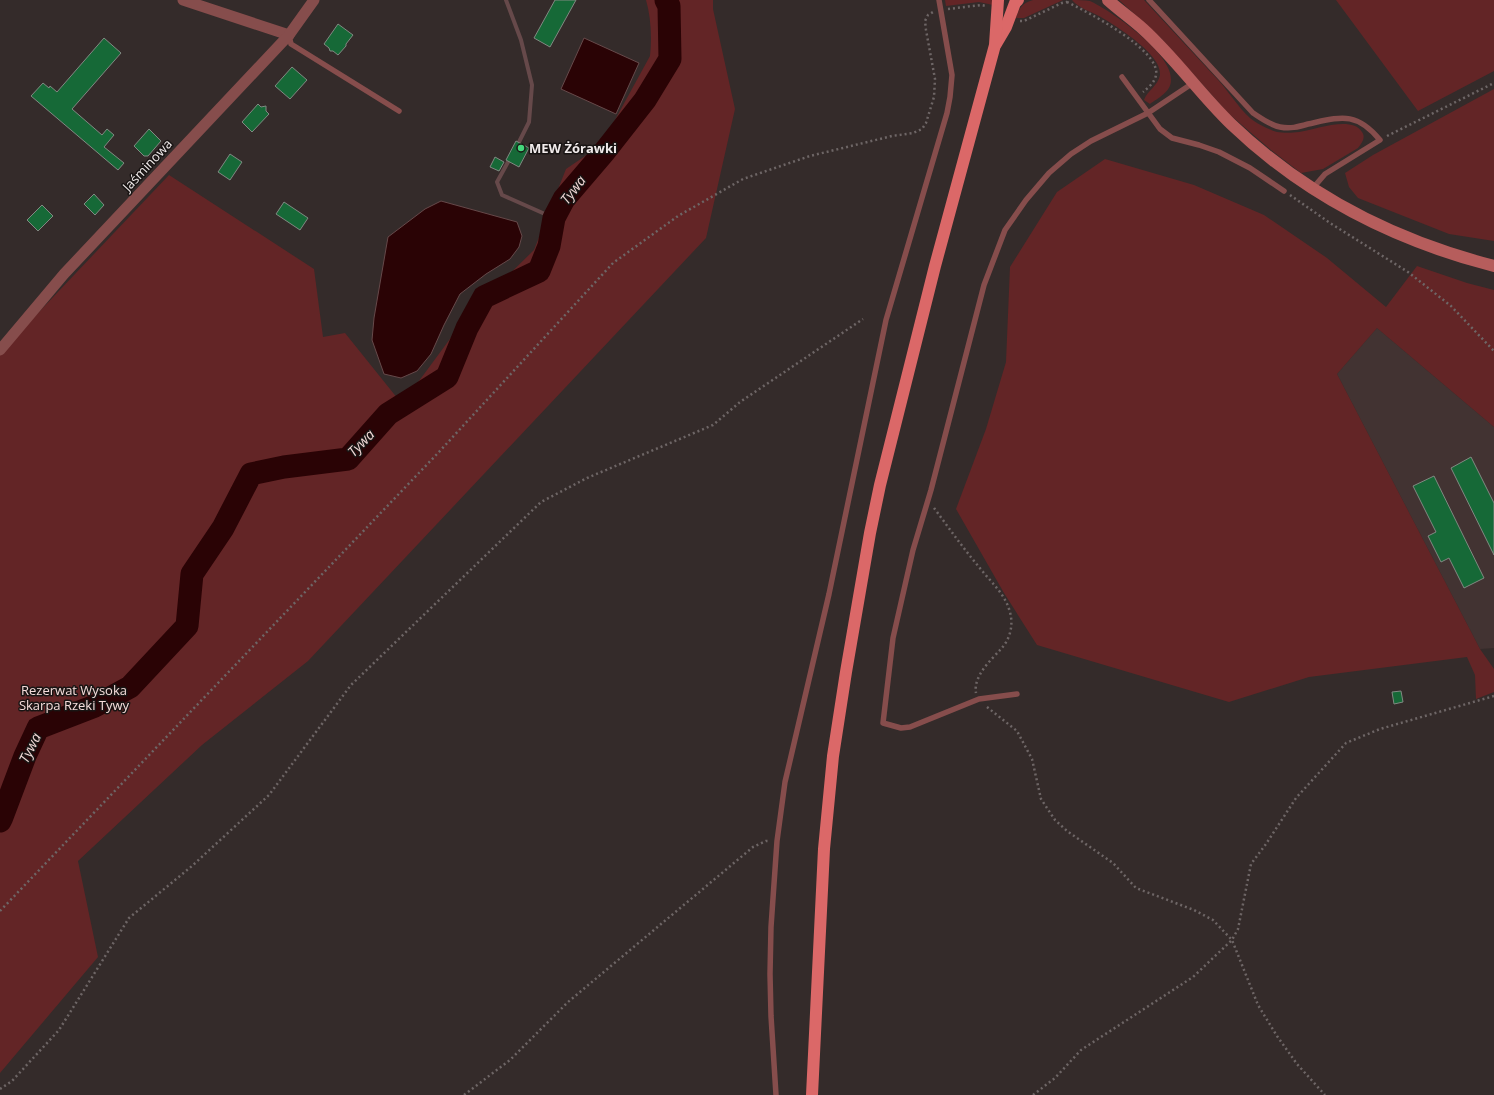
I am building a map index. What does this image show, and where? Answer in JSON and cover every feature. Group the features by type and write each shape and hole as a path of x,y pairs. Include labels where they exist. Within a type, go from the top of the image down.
{"main road":[{"path":"995,45 1018,0"},
{"path":"812,1095 824,849 828,802 833,756 870,534 880,485 935,266 995,45 998,5"}],"street":[{"path":"183,0 289,35"},
{"name":"Jaśminowa","path":"0,350 64,274 289,35 314,0"},
{"path":"1108,1 1143,29 1231,124 1287,171 1368,221 1428,247 1494,266"}],"lane":[{"path":"776,1095 771,1016 771,927 777,841 785,782 829,594 886,320 947,113 952,75 939,0"},
{"path":"1149,0 1253,112 1266,122 1279,127 1292,128 1342,118 1354,120 1364,124 1380,140 1325,174 1313,188"},
{"path":"289,35 291,44 399,111"},
{"path":"1122,77 1160,129 1172,138 1219,152 1250,168 1284,191"},
{"path":"1017,694 979,699 910,727 902,728 883,723 896,624 913,550 928,500 984,285 1005,230 1026,200 1049,173 1071,154 1091,141 1148,113 1193,83"}],"path":[{"path":"1010,18 1018,21 1024,21 1067,1 1103,21 1134,43 1155,65 1156,74 1153,81 1138,99"},
{"path":"0,911 438,453 613,263 678,216 743,179 810,156 922,130 926,123 934,97 935,87 925,21 928,15 932,12 941,10 981,5 998,5"},
{"path":"1380,140 1494,82"},
{"path":"1284,191 1330,223 1408,272 1451,306 1494,351"},
{"path":"0,1089 12,1081 59,1030 129,918 192,866 269,795 351,685 541,502 587,478 713,425 740,402 863,319"},
{"path":"928,500 1000,593 1009,609 1012,627 1007,643 982,671 975,691 979,699 1017,731 1032,759 1041,798 1055,820 1113,863 1136,888 1194,910 1213,920 1232,940 1258,1005 1277,1036 1298,1064 1325,1095"},
{"path":"1032,1095 1054,1078 1081,1050 1193,976 1232,940 1238,929 1251,864 1296,798 1346,743 1380,729 1494,696"},
{"path":"464,1095 510,1060 568,1002 753,847 766,841 777,841"}],"shaded area":[{"path":"584,38 639,63 616,114 561,89"},
{"path":"441,201 517,222 522,236 519,247 510,259 486,274 460,294 431,354 417,371 401,378 384,374 372,340 374,318 388,237 425,209"},
{"path":"1377,328 1494,427 1494,648 1480,649 1337,374"}],"green space":[{"name":"Rezerwat Wysoka Skarpa Rzeki Tywy","path":"646,0 713,0 713,9 735,109 706,238 308,661 202,745 78,861 98,957 0,1073 0,353 169,175 314,269 323,337 345,333 402,404 475,305 484,299 534,250 566,169 597,148 610,129 650,56 651,28"},
{"path":"945,0 992,0 993,5 979,2 946,6"},
{"path":"1033,0 1063,0 1024,18 1016,18 1018,11 1022,6"},
{"path":"1072,0 1090,1 1100,6 1140,34 1152,46 1162,58 1169,70 1171,80 1169,88 1160,97 1150,104 1144,100 1159,79 1160,75 1159,67 1147,50 1117,27 1101,17 1085,10"},
{"path":"1119,0 1144,0 1219,81 1246,114 1259,124 1277,132 1288,133 1332,125 1350,125 1357,127 1362,132 1364,138 1362,142 1358,148 1323,169 1301,173 1271,150 1228,113 1161,38"},
{"path":"1336,0 1494,0 1494,71 1418,111"},
{"path":"1494,89 1494,241 1449,234 1358,198 1349,187 1345,173 1373,155"},
{"path":"1105,159 1194,185 1264,215 1327,258 1386,307 1417,266 1467,283 1494,290 1494,427 1377,328 1337,374 1480,649 1494,669 1494,692 1476,699 1475,675 1467,657 1309,677 1229,702 1037,645 1004,593 956,509 986,429 1006,362 1010,267 1057,192"}],"building":[{"path":"555,0 576,0 550,47 534,38"},
{"path":"338,24 353,35 338,55 333,51 330,51 324,44"},
{"path":"104,38 121,53 72,109 102,135 107,129 114,135 104,147 124,163 118,170 31,96 43,83 49,88 50,86 57,92"},
{"path":"292,67 307,80 290,99 275,86"},
{"path":"258,104 261,107 266,106 266,111 269,114 252,132 242,122"},
{"path":"149,129 161,141 148,156 144,156 134,146"},
{"path":"516,141 529,148 519,167 506,160"},
{"path":"230,154 242,162 230,180 218,172"},
{"path":"495,157 504,162 499,171 490,167"},
{"path":"94,194 104,205 95,215 84,204"},
{"path":"284,202 308,218 300,230 276,214"},
{"path":"42,205 53,216 38,231 27,220"},
{"path":"1471,457 1494,503 1494,555 1451,468"},
{"path":"1434,476 1484,578 1464,588 1449,558 1441,562 1428,536 1436,532 1413,486"},
{"path":"1401,691 1403,702 1394,704 1392,692"}],"waterway":[{"path":"506,0 521,40 532,85 529,122 519,142"},
{"name":"Tywa","path":"0,821 25,756 38,728 95,706 130,687 187,626 192,574 223,528 251,474 284,467 348,459 388,414 447,377 467,328 484,297 539,271 549,246 554,218 564,199 605,151 645,100 670,59 669,6 666,0"},
{"path":"508,162 497,182 502,195 554,218"}],"place":[{"name":"MEW Żórawki","path":"521,148"}]}
